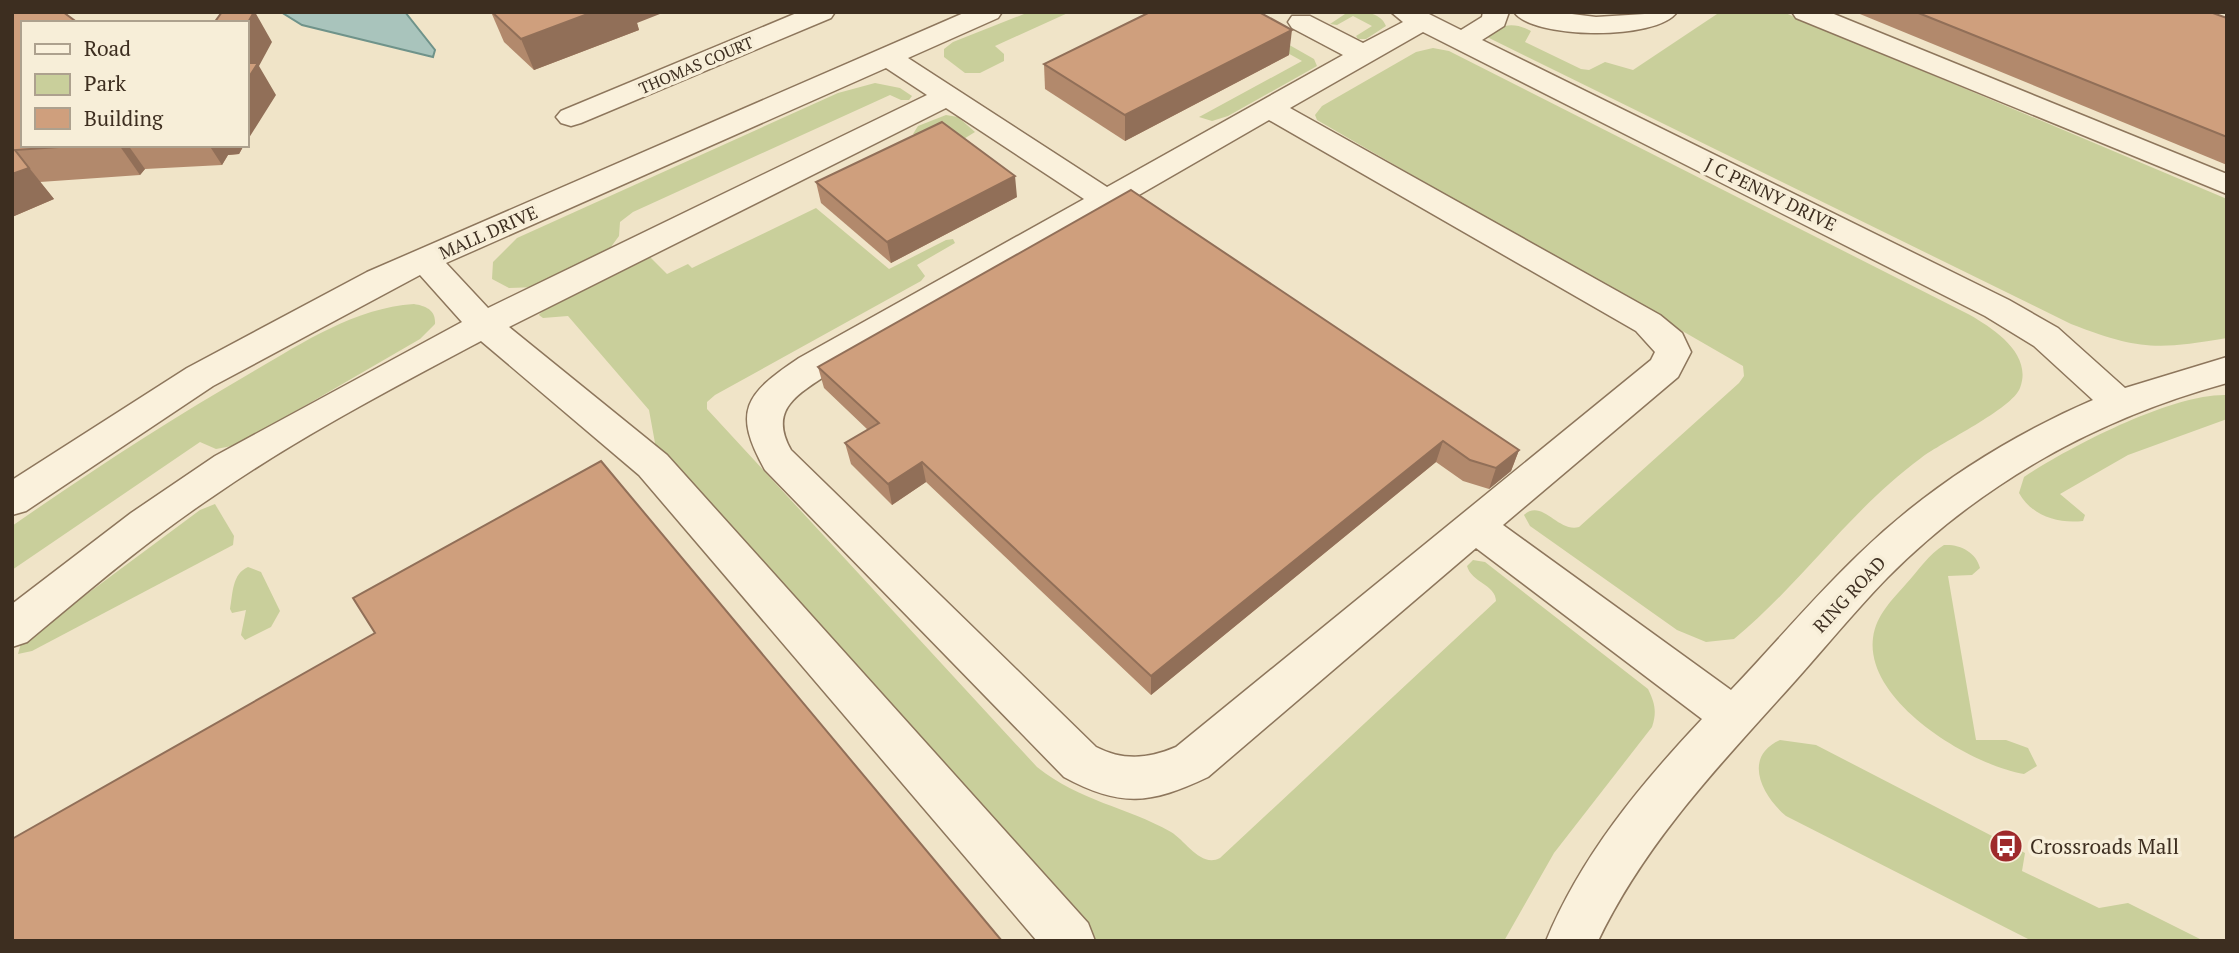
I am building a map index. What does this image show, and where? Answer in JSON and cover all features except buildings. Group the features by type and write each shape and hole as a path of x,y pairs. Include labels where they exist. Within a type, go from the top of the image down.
{"street":[{"name":"THOMAS COURT","path":"571,117 822,12"},
{"path":"1318,12 1301,22 1363,54"},
{"path":"1463,41 1494,20 1496,12"},
{"path":"1527,12 1567,23 1607,25 1647,20 1664,12"},
{"path":"1805,12 2227,185"},
{"name":"MALL DRIVE","path":"12,500 200,377 306,318 425,260 888,57 975,15"},
{"path":"1269,108 1648,323 1670,342 1673,352 1664,368 1192,762 1165,775 1134,781 1103,775 1080,762 778,460 766,441 761,422 769,400 812,367 1363,54 1413,17"},
{"name":"J C PENNY DRIVE","path":"1413,17 1997,308 2046,337 2119,403"},
{"path":"888,57 1106,200"},
{"path":"12,629 157,515 228,467 335,404 680,225 948,96"},
{"path":"425,260 484,325 653,464 1070,941"},
{"name":"RING ROAD","path":"1571,941 1598,886 1624,845 1732,716 1873,566 1951,498 2040,441 2119,403 2227,370"},
{"path":"1475,526 1732,716"}],"green space":[{"path":"1029,12 1070,12 995,46 1004,54 1004,61 980,73 965,73 944,57 944,49 953,42"},
{"path":"1348,12 1375,15 1380,17 1386,26 1366,39 1358,39 1356,36 1372,26 1353,16 1337,25 1330,24"},
{"path":"1720,12 1783,12 2227,199 2227,338 2182,345 2148,345 2114,339 2071,324 1487,37 1502,27 1519,26 1531,31 1525,42 1581,69 1589,70 1605,62 1633,70"},
{"path":"1261,29 1314,59 1317,66 1228,116 1212,121 1199,117 1302,61 1246,30"},
{"path":"1433,48 1449,51 1970,315 2000,335 2016,354 2023,376 2020,388 2004,406 1931,451 1895,478 1782,595 1734,639 1706,642 1677,630 1530,526 1524,515 1537,511 1571,528 1579,527 1739,383 1744,376 1743,366 1317,120 1315,115 1322,106 1416,52"},
{"path":"875,83 900,88 912,96 909,100 901,100 890,95 633,212 620,222 619,236 608,251 538,287 509,288 492,279 493,262 517,238 838,93"},
{"path":"946,115 958,117 975,132 954,145 913,134 918,126"},
{"path":"816,208 889,269 946,240 953,239 955,243 917,265 925,276 921,281 715,395 707,402 707,409 1037,767 1054,779 1171,832 1200,857 1213,860 1220,858 1496,601 1492,591 1469,571 1467,566 1473,560 1485,562 1648,689 1654,708 1652,727 1554,853 1504,941 1076,941 657,454 649,410 568,316 543,318 539,315 649,256 667,274 688,264 692,268"},
{"path":"414,304 429,310 435,319 435,324 420,339 237,445 216,449 200,442 12,570 12,526 101,465 311,338 371,312"},
{"path":"2227,395 2227,419 2128,455 2060,494 2085,515 2083,521 2047,517 2031,508 2019,493 2024,477 2094,437 2179,403"},
{"path":"215,504 234,536 233,545 32,651 18,654 21,643 200,510"},
{"path":"1944,545 1956,546 1971,553 1980,568 1972,575 1948,576 1976,740 2006,740 2028,748 2037,766 2024,774 1977,758 1926,727 1903,707 1886,685 1875,662 1873,638 1881,615 1933,553"},
{"path":"248,567 261,572 280,611 271,627 245,640 241,635 246,610 232,613 230,609 236,579"},
{"path":"1780,740 1816,745 2025,853 2022,871 2099,908 2128,903 2204,941 2032,941 1786,816 1777,808 1764,788 1759,766 1768,747"}],"water":[{"path":"281,12 405,12 435,50 433,57 302,25"}],"place":[{"name":"Crossroads Mall","path":"2006,846"}]}
